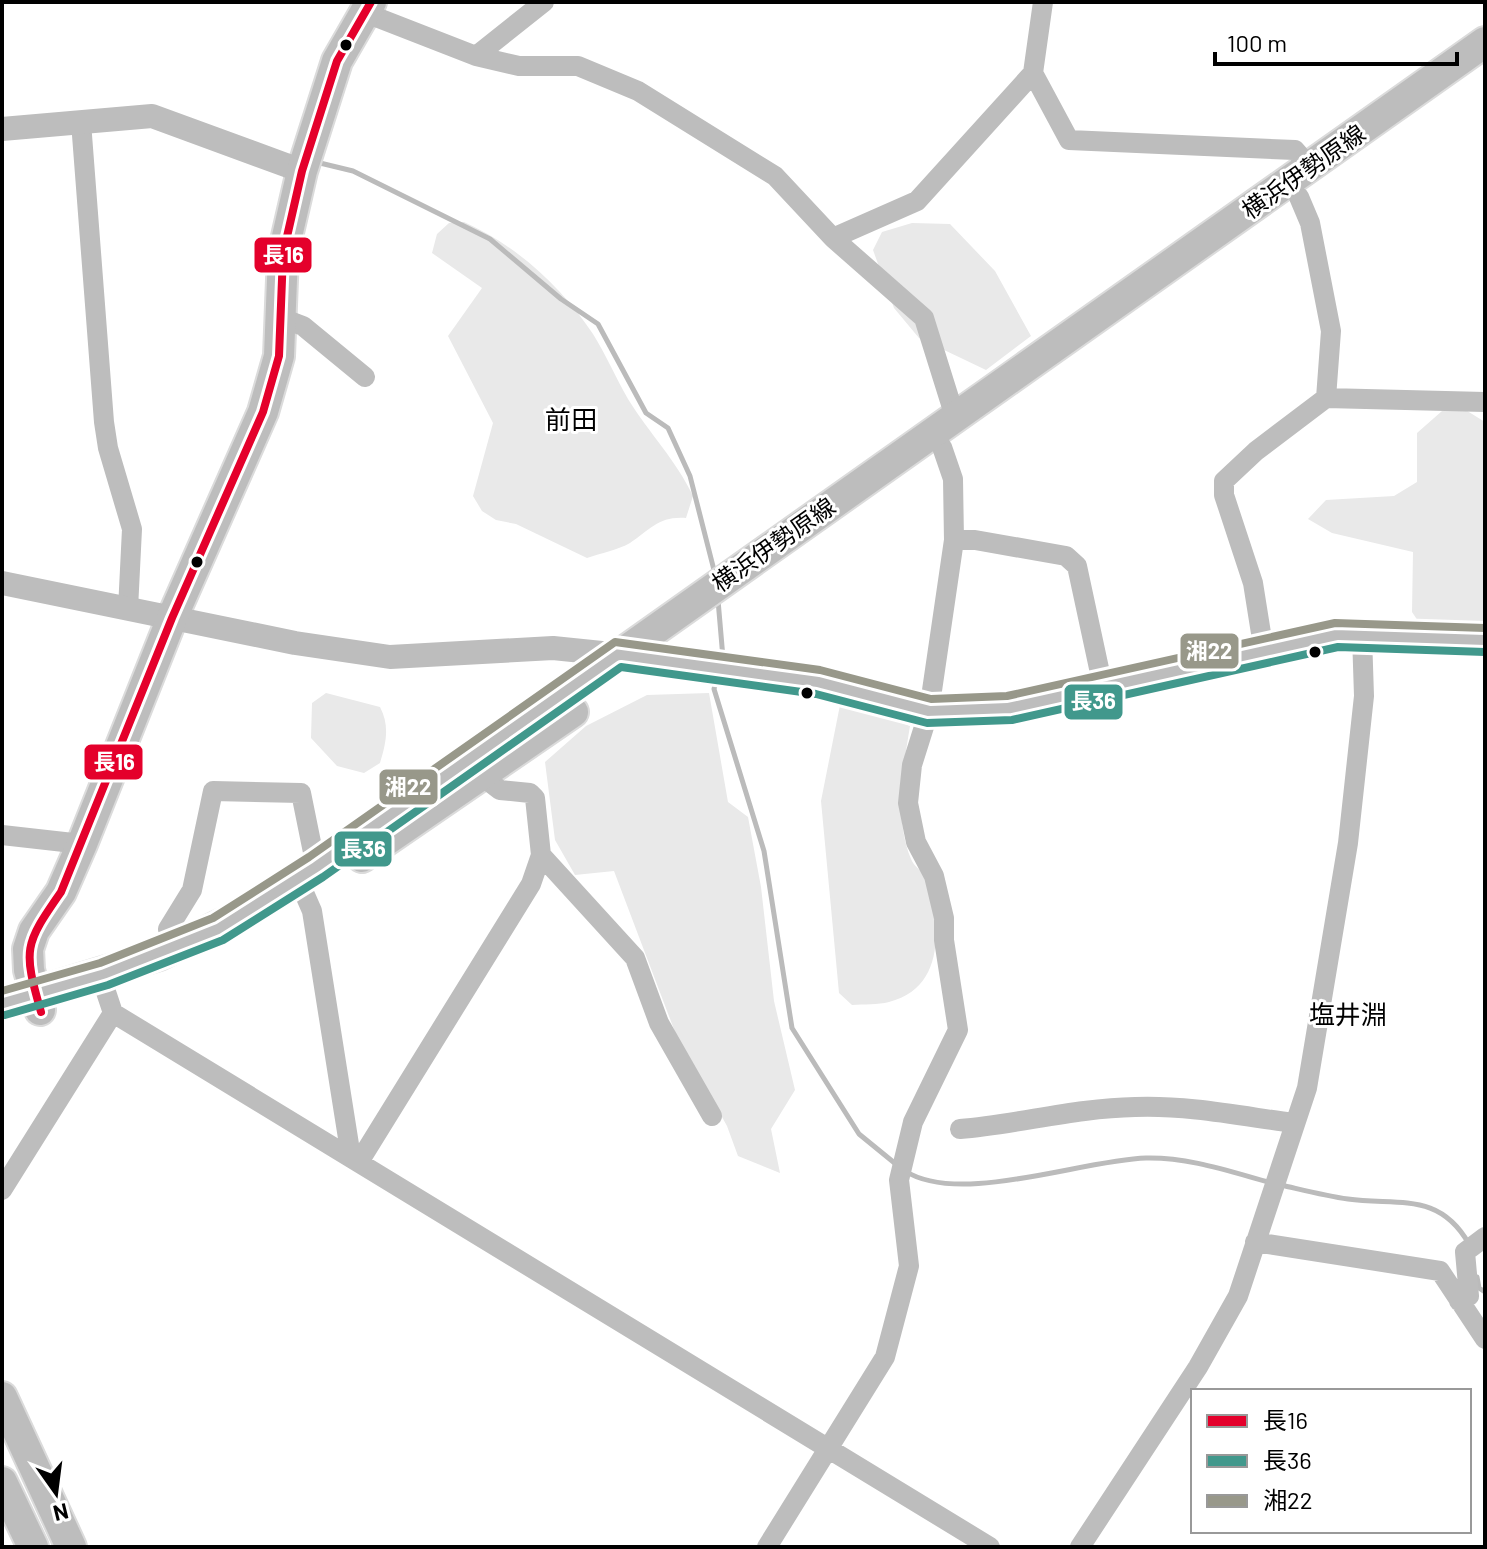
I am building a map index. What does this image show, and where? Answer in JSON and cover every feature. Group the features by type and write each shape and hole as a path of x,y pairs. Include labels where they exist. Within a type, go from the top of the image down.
{"main road":[{"path":"38,1003 28,949 34,931 61,892 172,618 263,412 279,356 283,254 302,171 330,78 367,7"},
{"name":"横浜伊勢原線","path":"2,1003 109,1002 216,950 305,895 483,777 632,656 955,417 1485,42"},
{"name":"横浜伊勢原線","path":"2,1025 38,1003 175,948 251,910 942,447 1485,65"},
{"path":"2,1397 71,1547"},
{"path":"2,1440 52,1547"},
{"path":"2,1482 33,1547"},
{"path":"2,1516 16,1547"}],"street":[{"path":"476,56 544,2"},
{"path":"833,238 917,201 1033,73 1043,2"},
{"path":"367,7 476,56 519,66 578,66 638,91 775,176 833,238 924,318 955,417"},
{"path":"1033,73 1069,140 1295,150 1309,166"},
{"path":"2,129 134,116 161,118 302,171"},
{"path":"81,122 104,422 108,448 132,529 128,609"},
{"path":"1299,197 1310,223 1331,331 1326,398"},
{"path":"282,318 303,326 365,377"},
{"path":"1264,652 1253,583 1224,495 1224,481 1326,398 1485,402"},
{"path":"767,1547 885,1357 892,1340 909,1266 899,1180 913,1122 958,1030 944,940 944,918 934,876 916,842 908,803 912,765 929,711 954,540 953,479 942,447"},
{"path":"954,540 975,540 1066,556 1077,566 1103,687"},
{"path":"2,583 172,618 390,657 553,648 818,682 929,711 970,712 1009,708 1337,635 1485,640"},
{"path":"1080,1547 1198,1367 1238,1296 1307,1088 1339,912 1364,696 1362,635"},
{"path":"355,1159 531,884 541,855 535,798 530,793 500,790 483,777"},
{"path":"175,948 168,929 192,890 213,791 301,793 316,867"},
{"path":"2,835 82,844"},
{"path":"541,855 635,958 659,1023 712,1116"},
{"path":"305,895 312,911 355,1159"},
{"path":"2,1190 109,1002 355,1159 990,1547"},
{"path":"960,1129 1009,1125 1076,1111 1135,1107 1181,1108 1293,1123"},
{"path":"1459,1301 1469,1296 1465,1252 1485,1237"},
{"path":"1255,1242 1440,1271 1485,1339"}],"shaded area":[{"path":"464,222 519,255 552,284 581,317 628,399 693,496 686,518 662,521 630,543 587,558 516,524 496,520 482,511 473,496 493,423 448,336 482,288 432,253 437,234 449,223"},
{"path":"912,223 950,224 995,271 1031,336 986,370 919,338 894,308 873,250 882,232"},
{"path":"1464,409 1485,422 1485,630 1420,624 1412,612 1413,552 1332,533 1308,519 1326,500 1394,496 1417,482 1417,433 1442,411"},
{"path":"326,693 380,707 386,728 384,748 380,763 364,773 337,766 311,738 312,703"},
{"path":"709,693 728,802 748,817 761,887 774,1001 795,1090 771,1129 780,1173 738,1156 727,1126 675,1032 614,871 575,875 555,840 545,762 586,726 647,695"},
{"path":"841,700 910,726 902,793 903,827 911,859 926,879 935,915 936,934 930,969 921,983 908,994 880,1004 852,1005 839,993 821,801"}],"waterway":[{"path":"320,163 353,171 490,239 561,299 598,324 646,413 668,428 690,476 715,574"},
{"path":"718,600 723,658"},
{"path":"719,671 714,689 764,851 792,1028 859,1134 897,1165"},
{"path":"905,1171 928,1181 988,1183 1119,1161 1162,1158 1210,1166 1272,1183"},
{"path":"1281,1185 1340,1198 1400,1202 1431,1208 1457,1227 1469,1244"},
{"path":"1477,1277 1479,1288 1485,1292"}],"transit line":[{"name":"長16","path":"41,1012 31,974 30,948 40,924 61,892 172,618 263,412 279,356 283,254 302,171 337,61 371,2"},
{"name":"湘22","path":"2,991 100,963 213,918 309,857 615,642 820,670 931,699 1007,696 1335,623 1485,628"},
{"name":"長36","path":"5,1015 108,985 223,940 323,877 621,667 816,694 927,723 1012,720 1338,647 1485,652"}],"district":[{"name":"前田","path":"571,418"},
{"name":"塩井淵","path":"1348,1013"}]}
